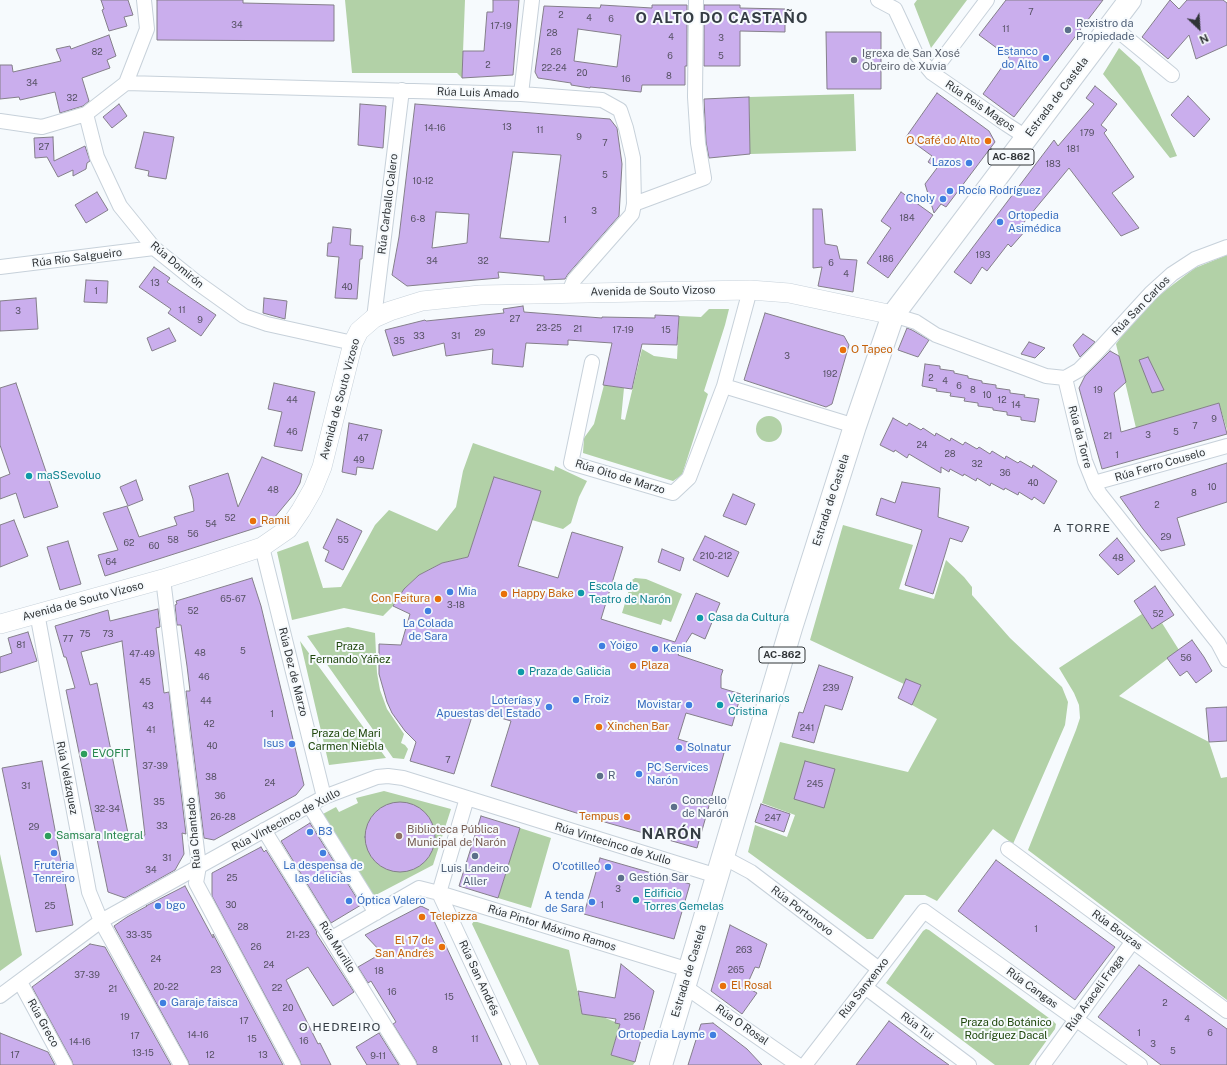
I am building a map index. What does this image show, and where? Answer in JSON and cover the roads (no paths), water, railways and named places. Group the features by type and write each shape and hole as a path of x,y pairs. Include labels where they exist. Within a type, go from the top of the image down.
{"main road":[{"name":"Estrada de Castela","path":"661,1065 787,640 855,426 893,314 1130,0"}],"street":[{"path":"0,121 42,128 86,114 126,83 147,29 144,0"},
{"path":"521,94 532,0"},
{"path":"634,204 704,178 698,143 695,97 696,0"},
{"name":"Rúa Reis Magos","path":"878,0 898,4 904,26 916,54 932,73 1026,137"},
{"path":"932,73 987,0"},
{"path":"1111,25 1172,75"},
{"name":"Rúa Luis Amado","path":"126,83 521,94 602,100 620,110 626,128 633,158 634,204 632,214 574,280 569,292"},
{"name":"Rúa Carballo Calero","path":"374,318 402,90"},
{"name":"Rúa Domirón","path":"86,114 97,157 120,206 154,248 195,281 244,316 266,324 353,343"},
{"name":"Rúa San Carlos","path":"1065,378 1074,374 1092,358 1151,293 1172,274 1195,259 1227,247"},
{"name":"Rúa Río Salgueiro","path":"0,267 154,248"},
{"name":"Avenida de Souto Vizoso","path":"0,624 163,579 262,547 288,528 313,490 322,467 353,343 359,331 374,318 390,311 422,301 480,295 569,292 750,290 789,293 893,314"},
{"name":"Rúa Oito de Marzo","path":"592,362 571,463 673,493 689,478 724,386 750,290"},
{"path":"893,314 916,322 936,335 1031,371 1046,376 1065,378"},
{"name":"Rúa da Torre","path":"1065,378 1084,461 1100,494 1218,643 1227,660"},
{"path":"724,386 855,426"},
{"name":"Rúa Ferro Couselo","path":"1094,483 1227,446"},
{"name":"Rúa Dez de Marzo","path":"262,547 324,797"},
{"name":"Rúa Chantado","path":"163,579 199,866 196,883 293,1065"},
{"name":"Rúa Velázquez","path":"37,613 89,892 102,920 181,1065"},
{"name":"Rúa Vintecinco de Xullo","path":"0,996 102,920 324,797 365,780 377,777 388,776 403,778 467,798 720,866"},
{"path":"439,893 467,798"},
{"path":"309,805 376,913"},
{"name":"Rúa Murillo","path":"264,830 410,1065"},
{"name":"Rúa Bouzas","path":"1008,849 1227,1011"},
{"name":"Rúa Portonovo","path":"720,866 751,872 879,969"},
{"name":"Rúa Pintor Máximo Ramos","path":"332,938 419,888 439,893 687,978"},
{"name":"Rúa San Andrés","path":"439,893 519,1065"},
{"name":"Rúa Sanxenxo","path":"805,1065 924,911"},
{"name":"Rúa Cangas","path":"924,911 1140,1065"},
{"name":"Rúa Araceli Fraga","path":"1043,1065 1133,941"},
{"name":"Rúa O Rosal","path":"687,978 798,1065"},
{"name":"Rúa Greco","path":"20,982 65,1065"},
{"name":"Rúa Tui","path":"865,988 969,1065"}],"place":[{"name":"Rexistro da Propiedade","path":"1068,30"},
{"name":"Estanco do Alto","path":"1046,58"},
{"name":"Igrexa de San Xosé Obreiro de Xuvia","path":"854,60"},
{"name":"O Café do Alto","path":"988,141"},
{"name":"Lazos","path":"969,163"},
{"name":"Rocío Rodríguez","path":"950,191"},
{"name":"Choly","path":"943,199"},
{"name":"Ortopedia Asimédica","path":"1000,222"},
{"name":"O Tapeo","path":"843,350"},
{"name":"maSSevoluo","path":"29,476"},
{"name":"Ramil","path":"253,521"},
{"name":"Mia","path":"450,592"},
{"name":"Escola de Teatro de Narón","path":"581,593"},
{"name":"Happy Bake","path":"504,594"},
{"name":"Con Feitura","path":"438,599"},
{"name":"La Colada de Sara","path":"428,611"},
{"name":"Casa da Cultura","path":"700,618"},
{"name":"Yoigo","path":"602,646"},
{"name":"Kenia","path":"655,649"},
{"name":"Plaza","path":"633,666"},
{"name":"Praza de Galicia","path":"521,672"},
{"name":"Froiz","path":"576,700"},
{"name":"Movistar","path":"689,705"},
{"name":"Veterinarios Cristina","path":"720,705"},
{"name":"Loterías y Apuestas del Estado","path":"549,707"},
{"name":"Xinchen Bar","path":"599,727"},
{"name":"Isus","path":"292,744"},
{"name":"Solnatur","path":"679,748"},
{"name":"EVOFIT","path":"84,754"},
{"name":"PC Services Narón","path":"639,774"},
{"name":"R","path":"600,776"},
{"name":"Concello de Narón","path":"674,807"},
{"name":"Tempus","path":"627,817"},
{"name":"B3","path":"310,832"},
{"name":"Samsara Integral","path":"48,836"},
{"name":"Biblioteca Pública Municipal de Narón","path":"399,836"},
{"name":"Fruteria Tenreiro","path":"54,853"},
{"name":"La despensa de las delicias","path":"323,853"},
{"name":"Luis Landeiro Aller","path":"475,856"},
{"name":"O'cotilleo","path":"608,867"},
{"name":"Gestión Sar","path":"621,878"},
{"name":"Edificio Torres Gemelas","path":"636,900"},
{"name":"Óptica Valero","path":"349,901"},
{"name":"A tenda de Sara","path":"592,902"},
{"name":"bgo","path":"158,906"},
{"name":"Telepizza","path":"422,917"},
{"name":"El 17 de San Andrés","path":"442,947"},
{"name":"El Rosal","path":"723,986"},
{"name":"Garaje faisca","path":"163,1003"},
{"name":"Ortopedia Layme","path":"713,1035"}],"district":[{"name":"O ALTO DO CASTAÑO","path":"722,18"},
{"name":"A TORRE","path":"1082,528"},
{"name":"NARÓN","path":"672,834"},
{"name":"O HEDREIRO","path":"340,1027"}],"park label":[{"name":"Praza Fernando Yáñez","path":"350,653"},
{"name":"Praza de Mari Carmen Niebla","path":"346,740"},
{"name":"Praza do Botánico Rodríguez Dacal","path":"1006,1029"}]}
